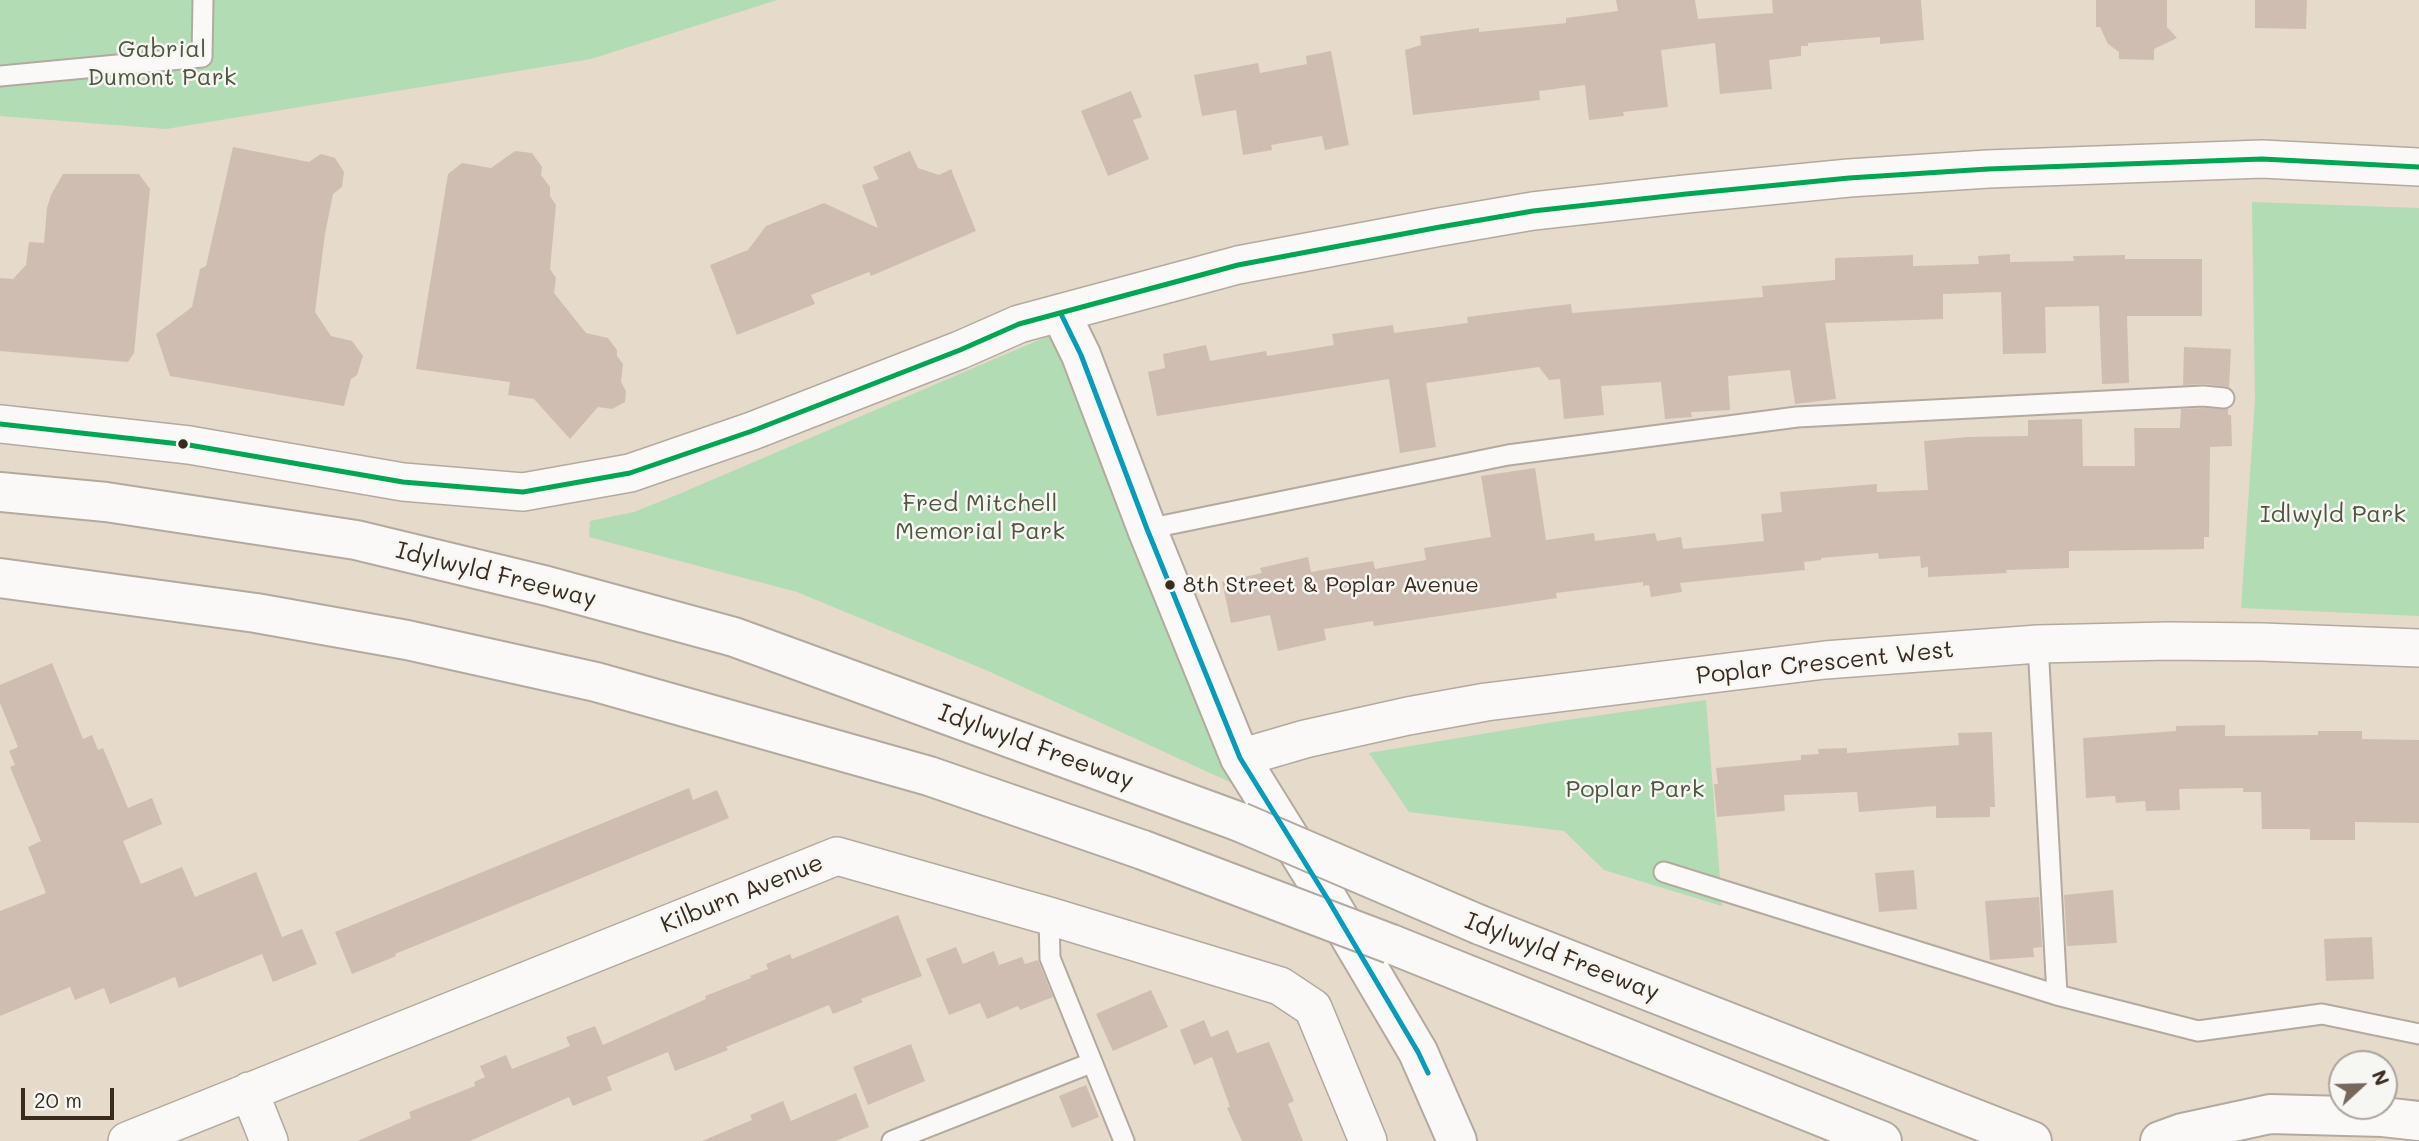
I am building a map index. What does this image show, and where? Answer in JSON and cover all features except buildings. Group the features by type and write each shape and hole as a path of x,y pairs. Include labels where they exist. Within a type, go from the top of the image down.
{"main road":[{"path":"1061,314 1081,355 1147,529 1240,758 1418,1052 1457,1141"},
{"name":"Idylwyld Freeway","path":"0,492 106,502 356,540 547,586 734,637 1240,822 1480,925 2032,1141"},
{"name":"Idylwyld Freeway","path":"0,578 256,613 407,640 596,682 902,768 1143,850 1391,944 1880,1140"},
{"path":"2160,1141 2182,1133 2270,1114 2383,1117 2419,1121"}],"street":[{"path":"0,424 189,445 403,482 523,492 642,469 752,432 1019,324 1238,265 1533,211 1863,177 2126,162 2262,159 2419,167"},
{"name":"Poplar Crescent West","path":"1240,758 1305,739 1486,702 1825,660 2038,644 2168,641 2419,648"},
{"name":"Kilburn Avenue","path":"127,1141 837,856 1049,916 1280,986 1313,1008 1368,1141"},
{"path":"249,1091 269,1141"}],"lane":[{"path":"0,76 202,57 203,0"},
{"path":"1147,529 1508,456 1797,416 2203,396 2224,398"},
{"path":"2038,644 2057,995"},
{"path":"1664,872 2057,995 2198,1031 2322,1014 2419,1034"},
{"path":"1049,916 1050,958 1124,1141"},
{"path":"892,1141 1091,1063"}],"green space":[{"name":"Gabrial Dumont Park","path":"0,0 777,0 591,59 166,129 0,116"},
{"name":"Idlwyld Park","path":"2252,202 2419,208 2419,616 2241,608 2255,400"},
{"name":"Fred Mitchell Memorial Park","path":"1053,334 1245,789 986,670 797,592 589,537 590,521 634,512 679,494"},
{"name":"Poplar Park","path":"1706,700 1722,906 1604,870 1564,831 1409,812 1369,753 1560,721"}],"transit line":[{"path":"0,424 189,445 403,482 523,492 630,473 752,431 960,350 1019,324 1238,265 1533,211 1849,178 1988,169 2262,159 2419,167"},
{"path":"1061,314 1081,355 1147,529 1240,758 1327,898 1428,1073"}],"place":[{"name":"8th Street & Poplar Avenue","path":"1170,585"}]}
